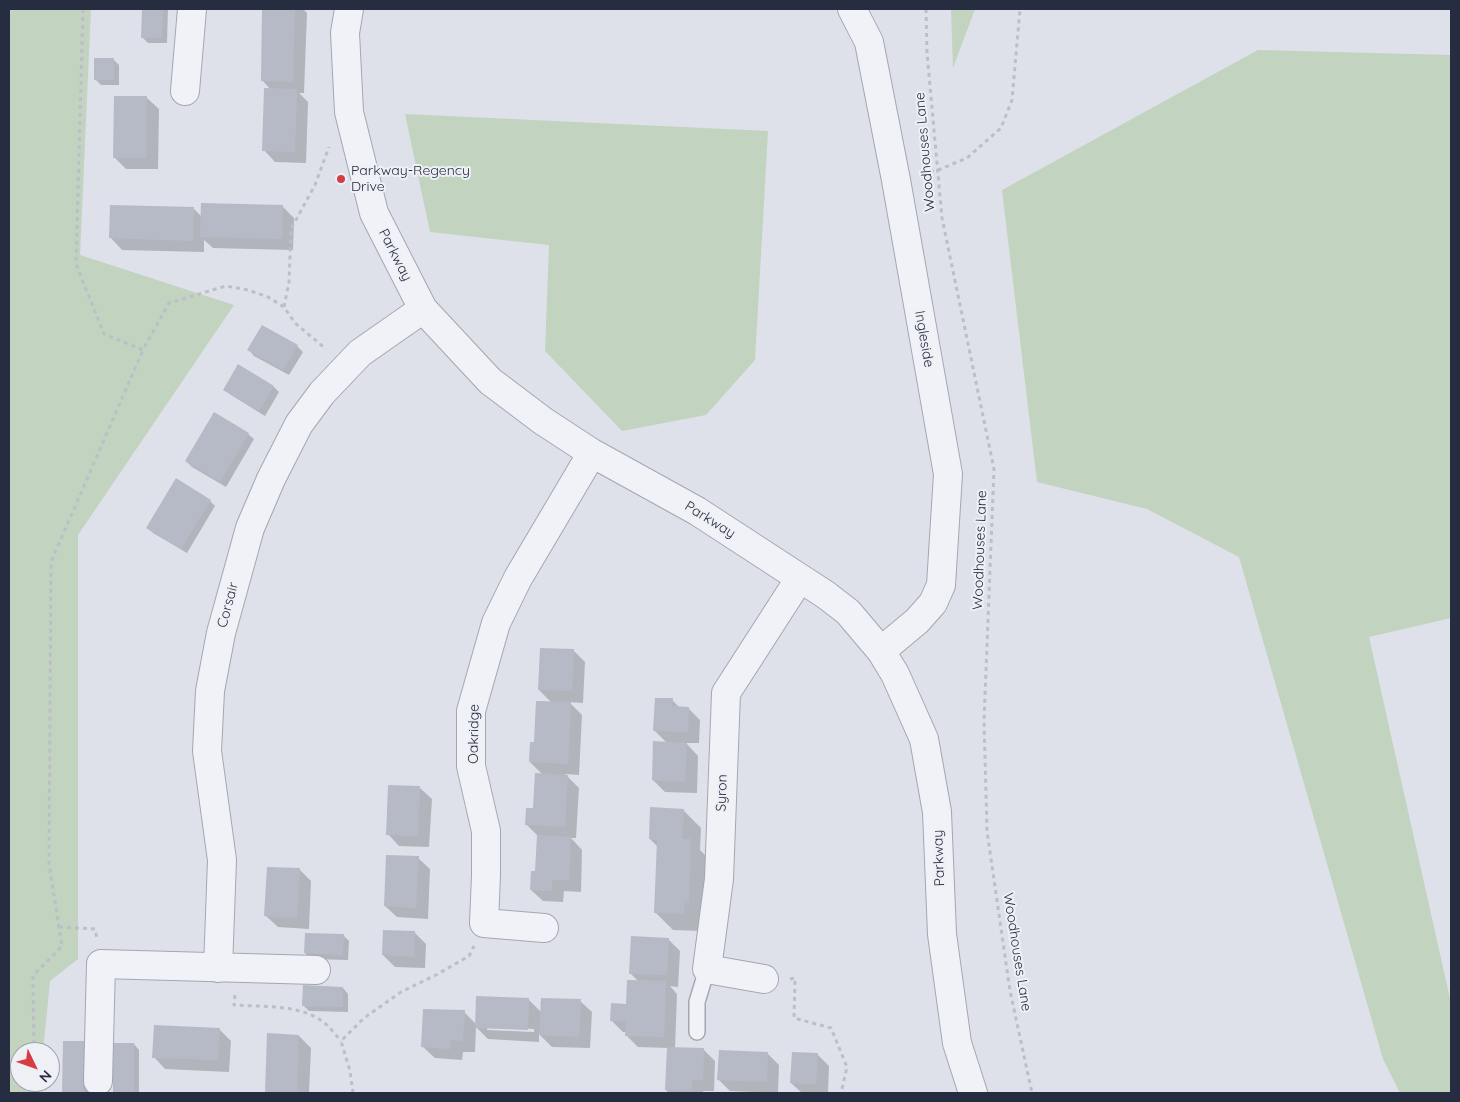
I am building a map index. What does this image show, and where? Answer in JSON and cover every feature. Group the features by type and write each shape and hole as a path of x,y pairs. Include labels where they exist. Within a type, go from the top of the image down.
{"street":[{"path":"185,91 192,9"},
{"name":"Parkway","path":"349,9 345,33 349,112 374,212 423,309 490,381 543,421 592,453 697,511 826,595 848,612 881,651 894,674 924,739 937,812 942,934 957,1043 973,1093"},
{"name":"Ingleside","path":"852,9 869,42 896,180 948,474 941,586 933,603 917,621 881,651"},
{"name":"Corsair","path":"227,968 222,860 207,752 210,691 221,633 250,528 271,479 299,424 322,394 360,353 423,309"},
{"name":"Oakridge","path":"484,923 486,832 472,766 471,711 496,623 518,578 592,453"},
{"name":"Syron","path":"707,969 719,879 726,693 800,578"},
{"path":"484,923 544,928"},
{"path":"98,1081 101,964 316,970"},
{"path":"707,969 764,979"}],"lane":[{"path":"697,1032 696,1002 707,969"}],"path":[{"path":"83,9 76,264 104,334 143,350"},
{"name":"Woodhouses Lane","path":"926,9 927,54 942,218 994,469 984,721 987,831 1010,991 1032,1093"},
{"path":"938,170 967,158 1001,128 1012,100 1020,9"},
{"path":"284,306 289,282 291,230 315,185 322,169 326,152 349,112"},
{"path":"34,1042 33,976 62,946 49,864 51,562 143,350 169,303 226,286 248,290 268,297 284,306 296,323 346,366"},
{"path":"341,1040 364,1018 401,992 436,976 469,956 484,923"},
{"path":"58,927 95,929 101,964"},
{"path":"227,968 234,1005 305,1012 322,1021 341,1040 350,1071 353,1093"},
{"path":"764,979 795,978 794,1018 831,1028 847,1067 841,1093"}],"green space":[{"path":"9,9 91,9 80,255 234,305 78,535 78,959 50,981 44,1042 10,1042 10,1092 39,1093 9,1093"},
{"path":"951,9 975,9 953,68"},
{"path":"1258,50 1451,55 1451,618 1369,637 1451,1003 1451,1093 1400,1093 1383,1059 1239,557 1147,509 1037,482 1002,190"},
{"path":"405,114 768,131 755,360 706,415 622,431 545,351 549,245 430,232"}],"building":[{"path":"142,9 163,9 162,38 141,38"},
{"path":"262,9 295,9 293,82 261,81"},
{"path":"94,58 114,58 114,80 94,80"},
{"path":"264,88 297,89 295,152 262,151"},
{"path":"114,96 147,96 146,158 113,158"},
{"path":"201,203 283,205 282,239 200,237"},
{"path":"110,205 194,207 193,241 109,238"},
{"path":"262,325 298,345 283,370 247,350"},
{"path":"238,364 274,386 259,411 223,390"},
{"path":"214,412 249,433 220,482 185,461"},
{"path":"176,478 211,500 181,549 146,528"},
{"path":"540,648 574,649 572,691 538,690"},
{"path":"655,698 673,698 672,706 689,707 688,732 653,731"},
{"path":"536,701 571,702 568,764 529,762 530,742 534,742"},
{"path":"653,741 687,743 685,782 652,780"},
{"path":"535,773 568,775 565,827 525,825 526,808 533,808"},
{"path":"388,785 420,786 418,836 386,835"},
{"path":"650,807 684,809 682,839 691,839 689,903 685,903 684,914 654,913 657,840 649,839"},
{"path":"537,835 571,837 569,880 552,880 552,891 530,890 531,871 535,871"},
{"path":"386,855 419,856 416,908 384,906"},
{"path":"267,867 300,868 297,918 264,916"},
{"path":"383,930 415,931 414,957 382,955"},
{"path":"305,933 344,934 343,955 304,953"},
{"path":"631,936 669,938 667,975 629,974"},
{"path":"627,980 666,981 664,1037 625,1036 626,1022 610,1021 611,1003 626,1004"},
{"path":"303,985 343,987 343,1007 302,1006"},
{"path":"476,996 529,998 528,1030 475,1028"},
{"path":"541,998 581,999 579,1037 539,1035"},
{"path":"423,1009 465,1010 463,1041 451,1040 451,1049 421,1047"},
{"path":"154,1025 220,1028 218,1060 152,1058"},
{"path":"267,1033 299,1035 297,1093 265,1093"},
{"path":"63,1041 84,1041 83,1093 62,1093"},
{"path":"113,1043 134,1043 134,1093 113,1093"},
{"path":"667,1047 704,1048 703,1080 692,1080 691,1091 665,1090"},
{"path":"719,1050 768,1052 767,1082 717,1080"},
{"path":"792,1052 818,1053 816,1084 790,1083"}],"place":[{"name":"Parkway-Regency Drive","path":"341,179"}]}
